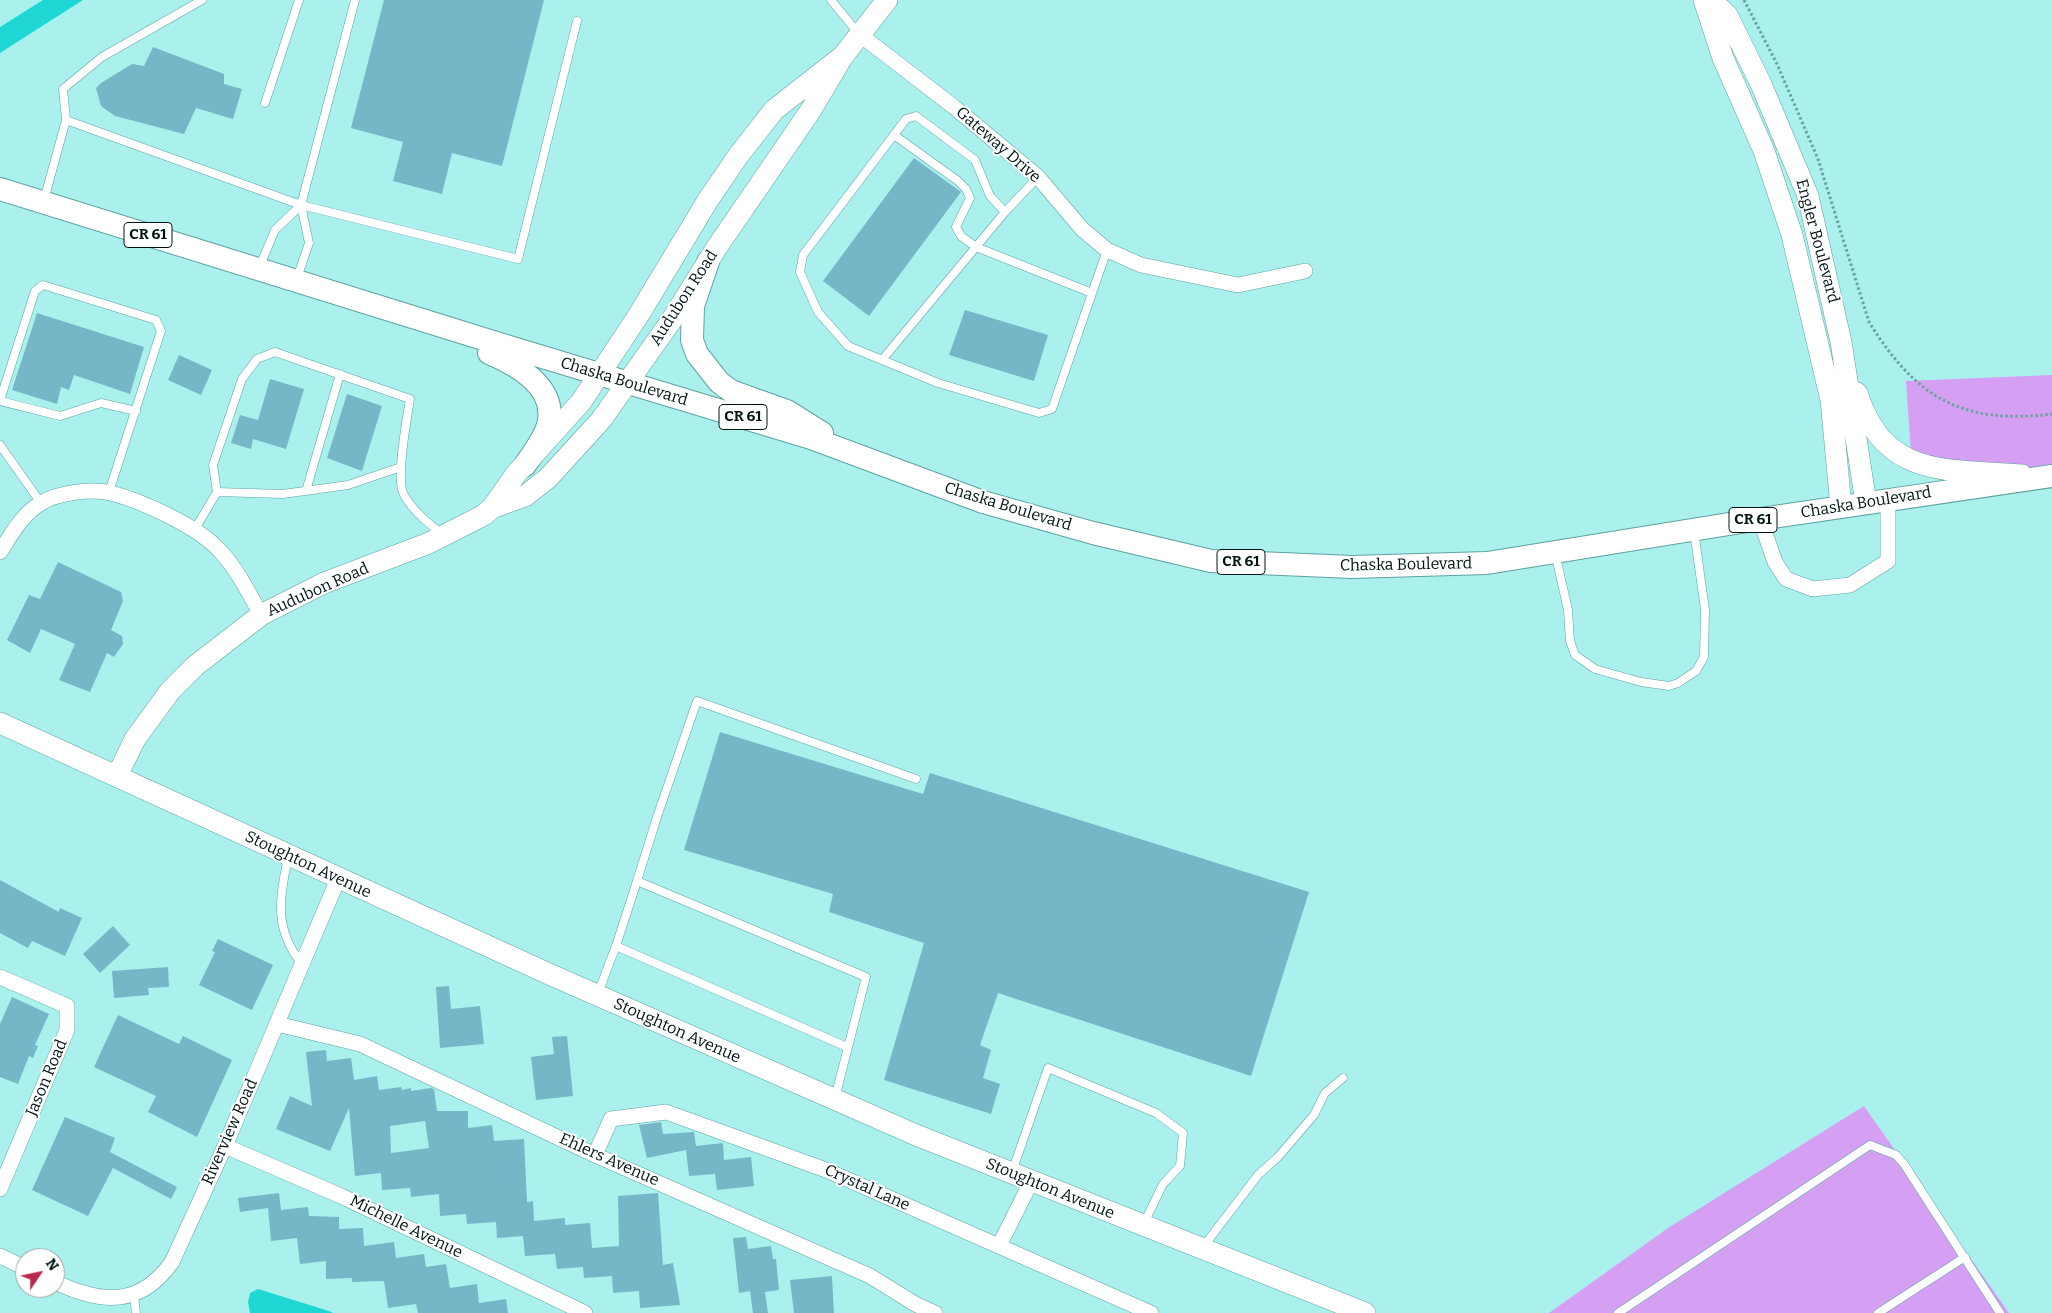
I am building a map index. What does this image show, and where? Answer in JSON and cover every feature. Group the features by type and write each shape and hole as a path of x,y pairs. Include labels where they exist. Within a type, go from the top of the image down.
{"main road":[{"name":"Chaska Boulevard","path":"0,189 414,318 811,438 983,502 1093,533 1211,561 1362,567 1487,563 1760,519 2047,476"},
{"path":"708,262 693,306 691,323 692,340 696,354 706,369 719,382 732,391 787,411 857,455"},
{"path":"414,318 451,338 519,367 542,390 549,410 548,424 525,465"}],"street":[{"name":"Audubon Road","path":"118,776 135,739 170,691 195,666 261,615 324,583 388,560 444,535 492,508 525,496 548,478 579,446 628,383 811,110 843,56 887,0"},
{"path":"1704,0 1723,58 1764,151 1794,244 1831,400 1841,507"},
{"name":"Engler Boulevard","path":"1711,0 1727,16 1761,84 1808,196 1842,342 1866,503"},
{"name":"Gateway Drive","path":"859,34 954,107 1038,177 1082,229 1107,250 1141,265 1238,285 1305,271"},
{"name":"Audubon Road","path":"492,508 525,465 581,402 677,254 708,200 738,156 774,110 843,56"},
{"path":"1842,342 1868,419 1884,443 1902,457 1926,467 2047,476"},
{"path":"0,552 19,523 41,503 73,492 110,492 195,529 220,551 248,591 261,615"},
{"path":"1760,519 1774,562 1786,578 1813,589 1850,585 1888,561 1888,500"},
{"name":"Stoughton Avenue","path":"0,723 338,879 835,1100 1011,1174 1366,1313"},
{"name":"Riverview Road","path":"65,1285 98,1297 119,1298 134,1295 160,1278 172,1262 225,1146 338,879"},
{"name":"Jason Road","path":"0,977 67,1006 67,1030 0,1189"},
{"name":"Ehlers Avenue","path":"277,1024 360,1044 595,1155 870,1276 913,1308 935,1313"},
{"name":"Crystal Lane","path":"595,1155 611,1119 666,1112 826,1170 1151,1313"},
{"name":"Michelle Avenue","path":"225,1146 341,1196 585,1313"},
{"path":"999,1246 1031,1182"},
{"path":"0,1256 15,1263"}],"lane":[{"path":"44,202 66,120 63,89 102,57 202,0"},
{"path":"265,103 299,0"},
{"path":"297,281 309,243 301,204 355,0"},
{"path":"830,0 838,6 859,34"},
{"path":"66,120 301,204 518,259 577,21"},
{"path":"1005,212 990,196 975,160 916,116 906,119 803,254 800,272 818,312 848,346 938,384 1039,414 1052,409 1107,250"},
{"path":"894,135 958,181 966,189 970,198 956,227 961,236 976,247 1092,293"},
{"path":"882,360 1005,212 1038,177"},
{"path":"259,269 274,230 301,204"},
{"path":"110,492 136,411 161,331 156,320 43,285 35,291 0,400 60,416 101,403 136,411"},
{"path":"195,529 218,492 213,465 242,379 257,359 275,352 410,399 401,467 403,494 425,520 444,535"},
{"path":"306,491 340,374"},
{"path":"0,445 41,503"},
{"path":"218,492 283,494 306,491 348,485 401,467"},
{"path":"1555,551 1568,610 1570,641 1575,655 1595,669 1641,682 1669,686 1678,683 1696,671 1704,657 1706,610 1694,530"},
{"path":"597,995 638,882 657,817 697,701 916,779"},
{"path":"288,856 282,885 281,922 290,949 302,964"},
{"path":"638,882 866,977 847,1046 835,1100"},
{"path":"616,946 847,1046"},
{"path":"1011,1174 1048,1068 1156,1113 1183,1133 1180,1166 1163,1184 1143,1225"},
{"path":"1202,1248 1258,1175 1278,1157 1314,1115 1325,1093 1343,1078"},
{"path":"1618,1313 1870,1145 1896,1155 1904,1164 2000,1313"},
{"path":"1878,1313 1965,1257"},
{"path":"134,1295 136,1313"}],"path":[{"path":"1744,0 1778,64 1815,151 1868,322 1882,344 1912,378 1931,394 1954,407 1984,414 2022,418 2052,414"}],"shaded area":[{"path":"2052,375 2052,483 1912,467 1906,381"},
{"path":"1864,1106 2009,1313 1549,1313 1668,1228"}],"water":[{"path":"43,0 83,0 0,53 0,27"},
{"path":"258,1289 333,1313 250,1313 248,1302 250,1293"}],"building":[{"path":"384,0 544,0 502,166 452,153 442,194 393,181 403,142 351,128"},
{"path":"153,47 224,74 224,84 242,89 233,119 196,108 184,134 115,116 101,106 96,88 132,64 144,66"},
{"path":"914,158 961,192 869,316 823,281"},
{"path":"965,310 1048,335 1034,381 949,355"},
{"path":"37,313 144,347 130,394 74,375 69,390 61,387 57,404 12,390"},
{"path":"179,355 212,370 201,395 168,380"},
{"path":"270,379 304,389 286,449 253,439 251,449 231,443 240,415 258,420"},
{"path":"347,394 382,406 362,471 327,458"},
{"path":"58,562 121,592 123,601 111,630 122,636 123,644 114,657 107,653 90,692 59,680 75,644 41,629 30,653 7,640 29,595 40,599"},
{"path":"720,732 923,794 930,773 1309,892 1251,1076 998,993 980,1045 991,1050 983,1078 1000,1084 991,1114 884,1080 924,943 829,912 833,894 684,850"},
{"path":"0,880 59,912 60,908 82,918 65,956 32,941 28,948 0,933"},
{"path":"113,926 130,945 100,973 83,954"},
{"path":"218,939 273,965 252,1010 199,985 215,952 212,951"},
{"path":"168,967 169,987 148,988 149,995 114,998 112,971"},
{"path":"449,986 451,1009 480,1006 484,1044 440,1048 436,987"},
{"path":"12,997 49,1014 35,1045 38,1046 33,1058 29,1056 18,1084 0,1077 0,1024"},
{"path":"118,1015 179,1044 183,1036 232,1060 197,1137 148,1112 156,1096 94,1067"},
{"path":"567,1036 573,1096 536,1100 531,1057 554,1054 552,1037"},
{"path":"326,1050 327,1061 351,1058 354,1080 377,1076 379,1090 401,1087 402,1090 411,1088 411,1091 434,1089 437,1111 468,1111 468,1128 492,1125 494,1141 524,1139 527,1202 533,1201 534,1221 565,1218 565,1225 590,1223 592,1248 619,1246 618,1196 658,1193 663,1265 673,1263 680,1305 640,1308 639,1291 613,1293 612,1276 584,1278 583,1267 557,1269 555,1254 525,1256 523,1236 497,1238 496,1222 467,1224 466,1214 440,1216 439,1194 411,1197 410,1188 382,1190 381,1173 355,1176 349,1108 330,1151 276,1129 290,1096 312,1106 306,1052","holes":["425,1121 429,1148 391,1153 390,1126"]},
{"path":"65,1117 115,1138 110,1152 177,1187 171,1199 113,1168 88,1216 32,1190"},
{"path":"661,1122 663,1134 694,1132 696,1146 723,1143 724,1160 751,1157 754,1186 717,1190 715,1174 689,1176 686,1150 647,1158 639,1125"},
{"path":"279,1193 281,1210 308,1207 309,1216 339,1217 339,1229 363,1228 364,1246 394,1242 396,1258 424,1254 426,1267 446,1264 450,1288 477,1284 479,1303 506,1299 508,1313 418,1313 416,1304 388,1308 384,1281 352,1282 352,1278 326,1279 326,1261 300,1264 297,1238 271,1241 268,1208 240,1212 238,1198"},
{"path":"746,1237 748,1249 771,1246 773,1259 776,1259 779,1290 765,1292 768,1313 753,1313 750,1291 739,1293 733,1238"},
{"path":"832,1276 834,1313 794,1313 790,1280"}]}
